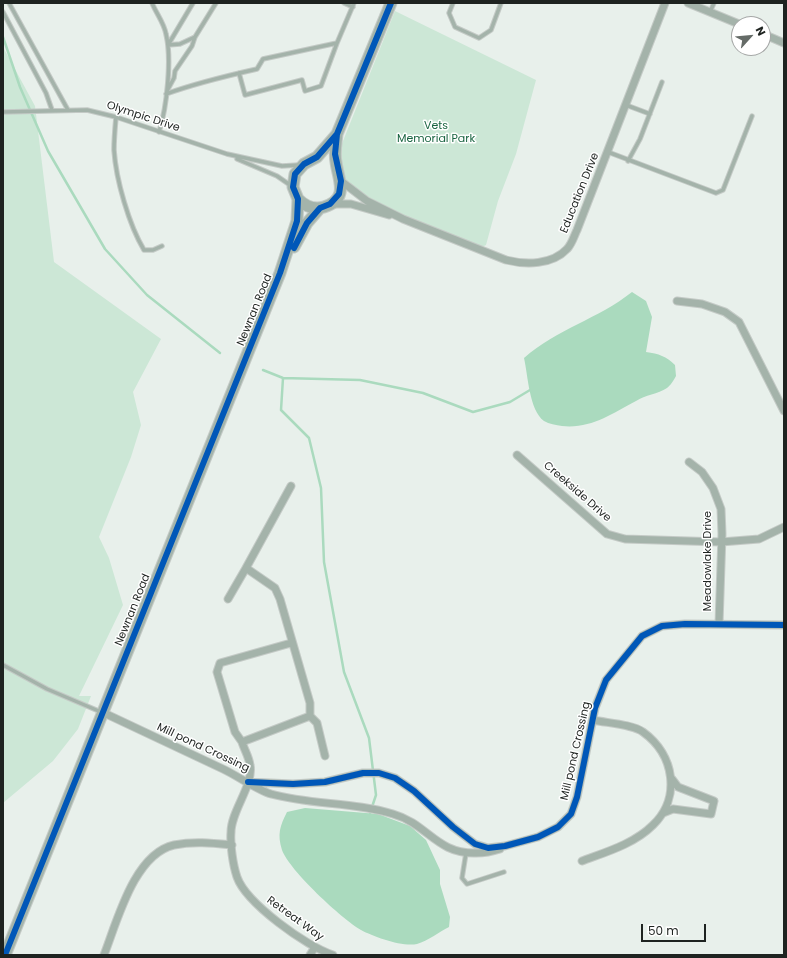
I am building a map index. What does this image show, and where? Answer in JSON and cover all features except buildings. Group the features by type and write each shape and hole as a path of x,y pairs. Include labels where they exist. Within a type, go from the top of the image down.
{"main road":[{"name":"Newnan Road","path":"280,273 307,223 339,194 339,176 335,154 337,134 391,3"},
{"name":"Newnan Road","path":"5,955 280,273 297,221 298,199 293,188 295,174 322,152 337,134"},
{"path":"308,162 327,162 339,176"},
{"path":"298,199 308,206 325,206"}],"street":[{"name":"Education Drive","path":"339,176 367,201 403,219 506,260 522,263 536,263 563,253 572,243 665,3"},
{"path":"688,3 731,21"},
{"path":"771,37 784,42"},
{"name":"Education Drive","path":"325,206 351,204 403,219"},
{"path":"677,301 708,306 725,312 739,322 784,411"},
{"name":"Creekside Drive","path":"517,455 607,534 625,539 722,542 759,540 784,527"},
{"name":"Meadowlake Drive","path":"689,462 702,472 713,488 721,509 722,542 719,624"},
{"path":"228,598 291,486"},
{"path":"246,568 275,588 280,599 291,643 310,703 310,716 317,723 324,756"},
{"name":"Mill pond Crossing","path":"102,712 248,782 293,784 325,782 363,773 379,773 395,778 414,791 453,827 475,844 488,848 505,846 538,837 558,828 571,814 577,797 595,708 606,680 642,636 662,626 685,624 784,625"},
{"name":"Retreat Way","path":"291,643 220,664 217,672 235,732 242,742 250,766 248,782 235,814 231,831 232,845 237,878 253,901 279,922 315,947 333,955"},
{"path":"242,742 310,716"},
{"path":"582,861 617,847 637,837 653,826 663,813 671,795 672,780 666,761 654,743 642,732 619,725 593,720"},
{"path":"663,813 673,809 711,814 714,801 678,787 672,780"},
{"path":"248,782 270,794 310,802 366,808 394,814 418,825 451,850 466,853 491,852 505,846"},
{"path":"104,955 134,880 157,853 172,846 196,842 232,845"},
{"path":"310,955 315,947"}],"lane":[{"path":"10,3 68,110"},
{"path":"152,3 166,32 168,44 165,115 160,132"},
{"path":"168,44 193,3"},
{"path":"166,94 174,78 175,71 192,46 195,37 216,3"},
{"path":"239,73 245,96 302,80 305,91 321,86 353,5 344,3"},
{"path":"453,3 449,13 455,27 479,38 491,30 501,3"},
{"path":"710,12 714,3"},
{"path":"3,12 46,93 52,110"},
{"path":"168,44 180,44 195,37"},
{"path":"166,94 188,86 257,69 263,59 337,43"},
{"path":"628,161 640,139 662,82"},
{"path":"626,105 650,114"},
{"name":"Olympic Drive","path":"5,112 87,110 116,117 227,154"},
{"path":"608,152 628,161 716,193 723,190 752,116"},
{"path":"116,117 114,150 133,225 144,250 153,250 162,246"},
{"path":"227,154 282,166 308,162"},
{"path":"227,154 277,176 293,188"},
{"path":"3,665 47,689 102,712"},
{"path":"466,853 462,878 467,884 504,872"}],"green space":[{"name":"Vets Memorial Park","path":"395,11 536,80 516,154 498,201 486,245 478,249 407,217 367,196 345,180 342,174 339,151"},
{"path":"3,47 35,106 54,262 161,339 133,392 141,425 131,457 99,537 109,558 123,605 79,696 91,696 78,729 53,761 3,803"}],"shaded area":[{"path":"632,292 646,301 652,317 646,352 662,356 675,365 676,376 673,381 663,390 640,399 592,423 562,426 550,424 544,421 539,416 532,401 524,358 550,339 605,310"},
{"path":"305,808 378,814 410,826 426,840 440,870 440,884 450,917 449,927 421,943 411,945 388,941 367,933 342,916 305,881 287,859 282,850 280,830 287,812"}],"waterway":[{"path":"3,37 20,87 48,151 105,249 147,295 220,353"},
{"path":"263,370 283,378 360,380 423,393 473,412 510,402 530,390"},
{"path":"283,378 281,410 309,438 321,488 324,562 344,672 369,738 376,795 370,813"}],"cycle path":[{"path":"294,248 307,223 320,208 330,204 339,194 341,181 335,154 337,134 391,3"},
{"path":"5,955 280,273 297,221 298,199 293,187 295,174 304,164 317,157 337,134"},
{"path":"248,782 293,784 325,782 363,773 379,773 395,778 414,791 453,827 475,844 488,848 505,846 538,837 558,827 571,814 577,797 595,708 606,680 642,636 662,626 685,624 784,625"}]}
